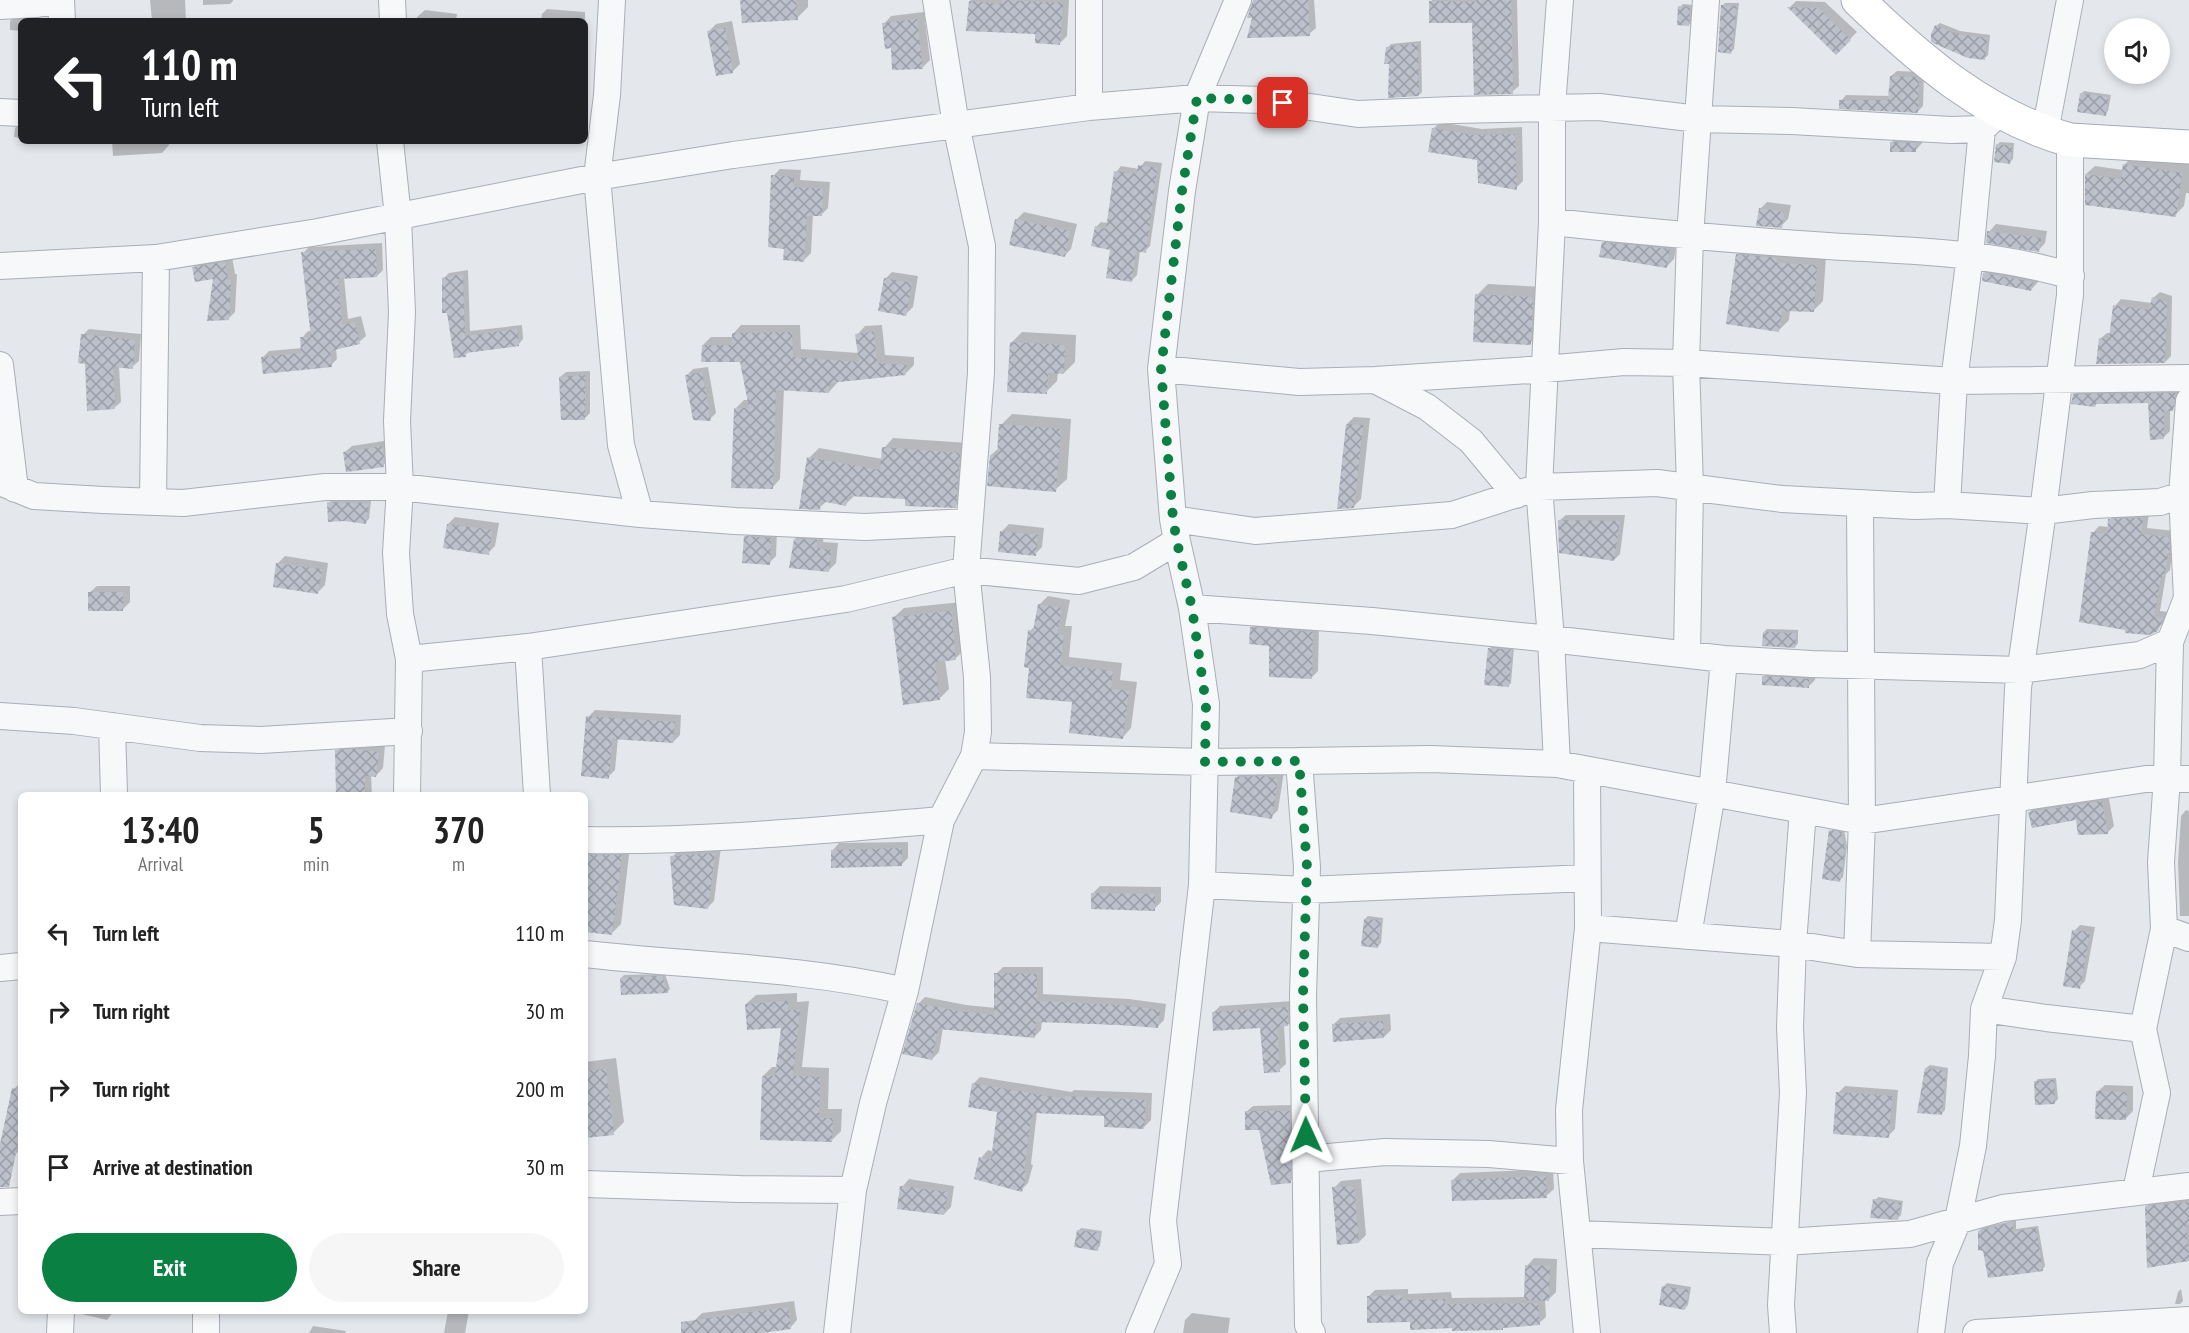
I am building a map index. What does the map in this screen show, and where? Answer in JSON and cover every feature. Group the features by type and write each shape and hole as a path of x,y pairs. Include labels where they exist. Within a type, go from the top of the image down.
{"main road":[{"path":"1858,0 1905,46 1991,121 2057,136 2189,147"}],"street":[{"path":"0,6 60,0 62,18"},
{"path":"392,0 393,18"},
{"path":"612,0 607,95 597,177 621,445 640,514"},
{"path":"837,1333 853,1190 873,1102 905,991 941,820 974,756 978,732 977,677 966,570 981,373 982,246 956,125 936,0"},
{"path":"1089,0 1089,106"},
{"path":"1139,1333 1168,1264 1163,1221 1202,885 1205,762 1206,704 1192,608 1175,530 1161,369 1182,191 1197,98 1238,0"},
{"path":"1557,764 1551,639 1527,491 1545,369 1552,222 1552,107 1560,0"},
{"path":"1687,654 1690,487 1686,363 1690,237 1706,0"},
{"path":"1931,1333 1940,1263 1959,1220 1972,1146 1982,1056 1984,1009 2003,957 2008,920 2012,799 2020,670 2043,512 2071,276 2057,136 2070,0"},
{"path":"0,266 156,258 318,232 597,177 733,155 1089,106 1197,98 1263,100 1358,114 1599,107 1698,119 1792,121 1951,130 1991,121 1970,255 1954,381 1947,505"},
{"path":"0,112 18,113"},
{"path":"390,144 399,217 402,312 397,421 400,487 396,553 400,614 409,659 407,792"},
{"path":"1552,222 1690,237 1970,255 2038,266 2071,276"},
{"path":"153,501 156,258"},
{"path":"1161,369 1299,382 1375,380 1624,362 1686,363 1954,381 2189,378"},
{"path":"0,365 7,486 34,496 183,502 325,487 400,487 640,514 866,527 969,522"},
{"path":"1375,380 1427,407 1471,441 1527,491"},
{"path":"2136,1191 2157,1093 2143,1029 2164,929 2161,862 2178,779 2170,642 2187,598 2185,496 2189,401"},
{"path":"409,659 528,646 846,599 966,570 1079,581 1134,567 1175,530 1255,531 1452,515 1527,491 1657,483 1782,499 1915,506 1947,505 2043,512 2093,505 2160,502 2185,496"},
{"path":"1857,954 1862,821 1859,664 1860,502"},
{"path":"1192,608 1372,621 1724,659 2020,670 2140,655 2170,642"},
{"path":"528,646 537,792"},
{"path":"1688,936 1712,792 1724,659"},
{"path":"0,716 74,721 200,738 261,740 409,731"},
{"path":"112,726 114,792"},
{"path":"974,756 1205,762 1431,759 1557,764 1862,821 2146,779 2178,779"},
{"path":"1299,761 1307,867 1303,995 1308,1325 1312,1333"},
{"path":"1587,770 1588,928 1569,1110 1570,1161 1587,1333"},
{"path":"1783,1333 1781,1305 1793,1093 1790,1027 1792,944 1803,810"},
{"path":"588,840 651,841 784,834 941,820"},
{"path":"1202,885 1306,890 1587,878"},
{"path":"1588,928 1792,944 1857,954 2003,957"},
{"path":"2164,929 2189,938"},
{"path":"588,954 816,975 905,991"},
{"path":"0,968 18,966"},
{"path":"1984,1009 2143,1029"},
{"path":"1306,1159 1385,1152 1489,1154 1570,1161"},
{"path":"588,1184 853,1190"},
{"path":"1577,1234 1784,1242 1910,1234 2003,1208 2189,1186"},
{"path":"0,1202 18,1201"},
{"path":"60,1333 61,1314"},
{"path":"206,1314 206,1333"},
{"path":"1976,1333 2189,1320"}],"building":[{"path":"740,0 796,0 798,20 742,23"},
{"path":"1002,0 1063,3 1060,45 1035,43 1035,34 966,31 969,1 1002,4"},
{"path":"1253,0 1308,0 1310,36 1247,38 1252,18 1247,18"},
{"path":"1476,0 1511,0 1513,94 1474,95 1472,23 1429,23 1429,1 1476,2"},
{"path":"1721,5 1737,6 1731,54 1718,52"},
{"path":"1678,6 1690,7 1689,26 1677,25"},
{"path":"1787,7 1818,8 1851,40 1836,55"},
{"path":"917,19 923,69 892,70 891,48 885,49 882,23"},
{"path":"1935,25 1956,34 1987,38 1985,60 1968,58 1933,43 1931,34"},
{"path":"725,28 733,73 716,76 707,31"},
{"path":"1418,43 1419,96 1388,98 1389,64 1384,64 1386,47"},
{"path":"1890,76 1916,77 1919,80 1918,113 1839,109 1839,100 1888,100"},
{"path":"2080,93 2108,97 2106,116 2077,112"},
{"path":"1432,128 1474,135 1515,134 1517,190 1478,183 1477,160 1428,152"},
{"path":"1890,142 1916,143 1916,152 1890,152"},
{"path":"1996,144 2012,146 2010,164 1994,162"},
{"path":"2123,164 2182,173 2176,217 2085,205 2085,174 2121,179"},
{"path":"1138,165 1157,168 1146,253 1136,251 1132,282 1106,278 1110,250 1091,246 1095,226 1106,229 1114,171 1137,174"},
{"path":"771,175 794,177 794,187 823,189 822,216 807,216 804,262 783,260 784,249 768,247"},
{"path":"1759,208 1784,212 1782,228 1756,226"},
{"path":"1015,219 1070,231 1065,257 1009,245"},
{"path":"1987,231 2041,238 2039,252 1986,243"},
{"path":"1602,242 1670,249 1667,268 1599,257"},
{"path":"376,249 377,277 338,279 342,325 355,322 360,344 330,351 332,367 263,374 261,357 301,353 300,337 311,337 301,252"},
{"path":"1736,254 1777,258 1777,263 1817,265 1814,312 1782,311 1779,332 1726,324"},
{"path":"225,262 228,280 231,280 229,320 207,321 213,279 195,282 192,267"},
{"path":"1983,273 2033,282 2031,291 1982,281"},
{"path":"463,274 465,336 517,329 519,346 466,353 466,357 454,358 447,313 442,313 442,278"},
{"path":"884,278 912,283 906,316 878,311"},
{"path":"1475,294 1533,297 1531,345 1473,342"},
{"path":"2152,297 2167,302 2165,363 2096,364 2099,338 2109,339 2113,305 2149,310"},
{"path":"792,332 793,357 859,362 855,334 874,332 877,363 906,365 906,375 830,383 829,393 776,390 773,489 731,488 734,408 749,408 740,362 701,362 702,345 732,345 732,333"},
{"path":"81,334 135,340 133,369 113,367 115,409 87,411 85,364 78,363"},
{"path":"1010,342 1065,345 1064,374 1048,373 1047,394 1007,392"},
{"path":"702,372 711,421 693,420 685,375"},
{"path":"585,375 585,420 561,420 559,377"},
{"path":"2176,393 2173,411 2164,411 2164,439 2150,440 2148,403 2096,404 2095,407 2071,404 2073,394"},
{"path":"999,424 1061,429 1056,492 987,486 990,455 997,455"},
{"path":"1346,424 1363,425 1354,508 1337,509"},
{"path":"383,446 384,467 346,472 343,452"},
{"path":"882,447 960,453 956,508 905,506 905,499 848,496 846,506 821,501 820,510 799,509 807,457 880,470"},
{"path":"327,502 369,503 366,524 344,521 328,522"},
{"path":"2108,519 2143,519 2141,534 2169,537 2170,555 2168,554 2164,578 2161,577 2154,617 2163,618 2158,631 2149,635 2125,633 2125,630 2079,622 2091,532 2107,534"},
{"path":"1558,520 1620,521 1614,561 1559,553"},
{"path":"447,524 492,530 489,555 443,548"},
{"path":"1000,531 1038,535 1036,556 998,552"},
{"path":"744,536 771,538 770,565 742,563"},
{"path":"794,539 817,540 817,548 831,550 829,572 789,568"},
{"path":"276,563 322,569 318,594 273,587"},
{"path":"88,592 123,592 123,611 88,611"},
{"path":"1038,604 1062,608 1057,634 1064,635 1060,665 1113,671 1111,689 1129,691 1123,739 1069,733 1072,702 1026,698 1029,668 1024,667 1028,630 1033,631"},
{"path":"951,611 956,660 935,662 940,700 903,705 892,617"},
{"path":"1250,627 1313,632 1312,679 1269,677 1269,646 1249,644"},
{"path":"1763,632 1796,633 1795,648 1762,646"},
{"path":"1488,648 1512,650 1509,687 1484,685"},
{"path":"1762,676 1809,679 1809,688 1762,685"},
{"path":"586,716 675,722 673,743 612,739 609,779 581,776"},
{"path":"353,749 379,752 376,777 365,776 365,792 336,792 335,750"},
{"path":"1263,776 1278,779 1272,819 1230,812 1235,777"},
{"path":"2102,801 2108,834 2078,835 2076,820 2032,828 2028,812"},
{"path":"1829,830 1841,832 1845,850 1840,882 1822,879"},
{"path":"902,848 902,866 831,868 831,850"},
{"path":"715,853 708,909 674,905 670,856"},
{"path":"588,855 622,855 612,935 588,932"},
{"path":"1091,893 1155,894 1155,911 1091,909"},
{"path":"1364,919 1381,920 1378,948 1361,946"},
{"path":"2072,930 2090,932 2080,989 2063,986"},
{"path":"994,973 1037,974 1037,1001 1122,1005 1160,1010 1158,1028 1036,1022 1035,1038 938,1029 932,1060 902,1054 917,1003 994,1015"},
{"path":"662,976 668,993 621,995 620,978"},
{"path":"788,1001 788,1010 800,1010 793,1076 820,1077 819,1118 833,1118 832,1142 760,1140 762,1076 775,1076 781,1028 747,1030 745,1004"},
{"path":"1288,1007 1288,1026 1277,1027 1280,1072 1264,1073 1260,1028 1213,1031 1212,1012"},
{"path":"1383,1021 1384,1038 1333,1042 1332,1024"},
{"path":"1925,1068 1946,1071 1942,1115 1917,1113"},
{"path":"606,1069 614,1135 588,1138 588,1071"},
{"path":"2054,1080 2055,1104 2035,1105 2034,1081"},
{"path":"972,1083 1065,1099 1065,1096 1146,1100 1144,1129 1104,1127 1104,1116 1033,1113 1024,1171 1027,1172 1022,1192 974,1179 979,1157 991,1160 997,1112 968,1107"},
{"path":"12,1088 18,1089 18,1143 9,1187 0,1187 0,1144"},
{"path":"2096,1091 2127,1092 2126,1120 2095,1119"},
{"path":"1836,1092 1892,1096 1889,1138 1833,1134"},
{"path":"1245,1111 1290,1111 1291,1183 1271,1185 1259,1130 1245,1130"},
{"path":"1546,1176 1547,1198 1452,1201 1451,1180"},
{"path":"900,1186 948,1192 944,1215 897,1209"},
{"path":"1354,1186 1359,1243 1337,1245 1332,1187"},
{"path":"1873,1199 1901,1203 1898,1220 1870,1218"},
{"path":"2189,1202 2189,1224 2186,1225 2189,1261 2147,1268 2145,1206"},
{"path":"2013,1222 2013,1231 2036,1228 2043,1271 1988,1278 1983,1251 1978,1250 1978,1231"},
{"path":"1077,1230 1100,1233 1098,1251 1074,1247"},
{"path":"1525,1265 1550,1266 1549,1301 1524,1300"},
{"path":"1662,1286 1689,1290 1685,1310 1659,1305"},
{"path":"1402,1295 1402,1300 1445,1299 1445,1304 1538,1303 1540,1325 1503,1328 1503,1330 1452,1331 1452,1328 1410,1330 1410,1322 1367,1323 1367,1296"},
{"path":"788,1307 791,1329 762,1333 681,1333 681,1322"}],"route":[{"path":"1283,103 1263,100 1197,98 1182,191 1161,369 1173,519 1192,608 1206,704 1205,762 1299,761 1307,867 1303,995 1306,1135"}]}
